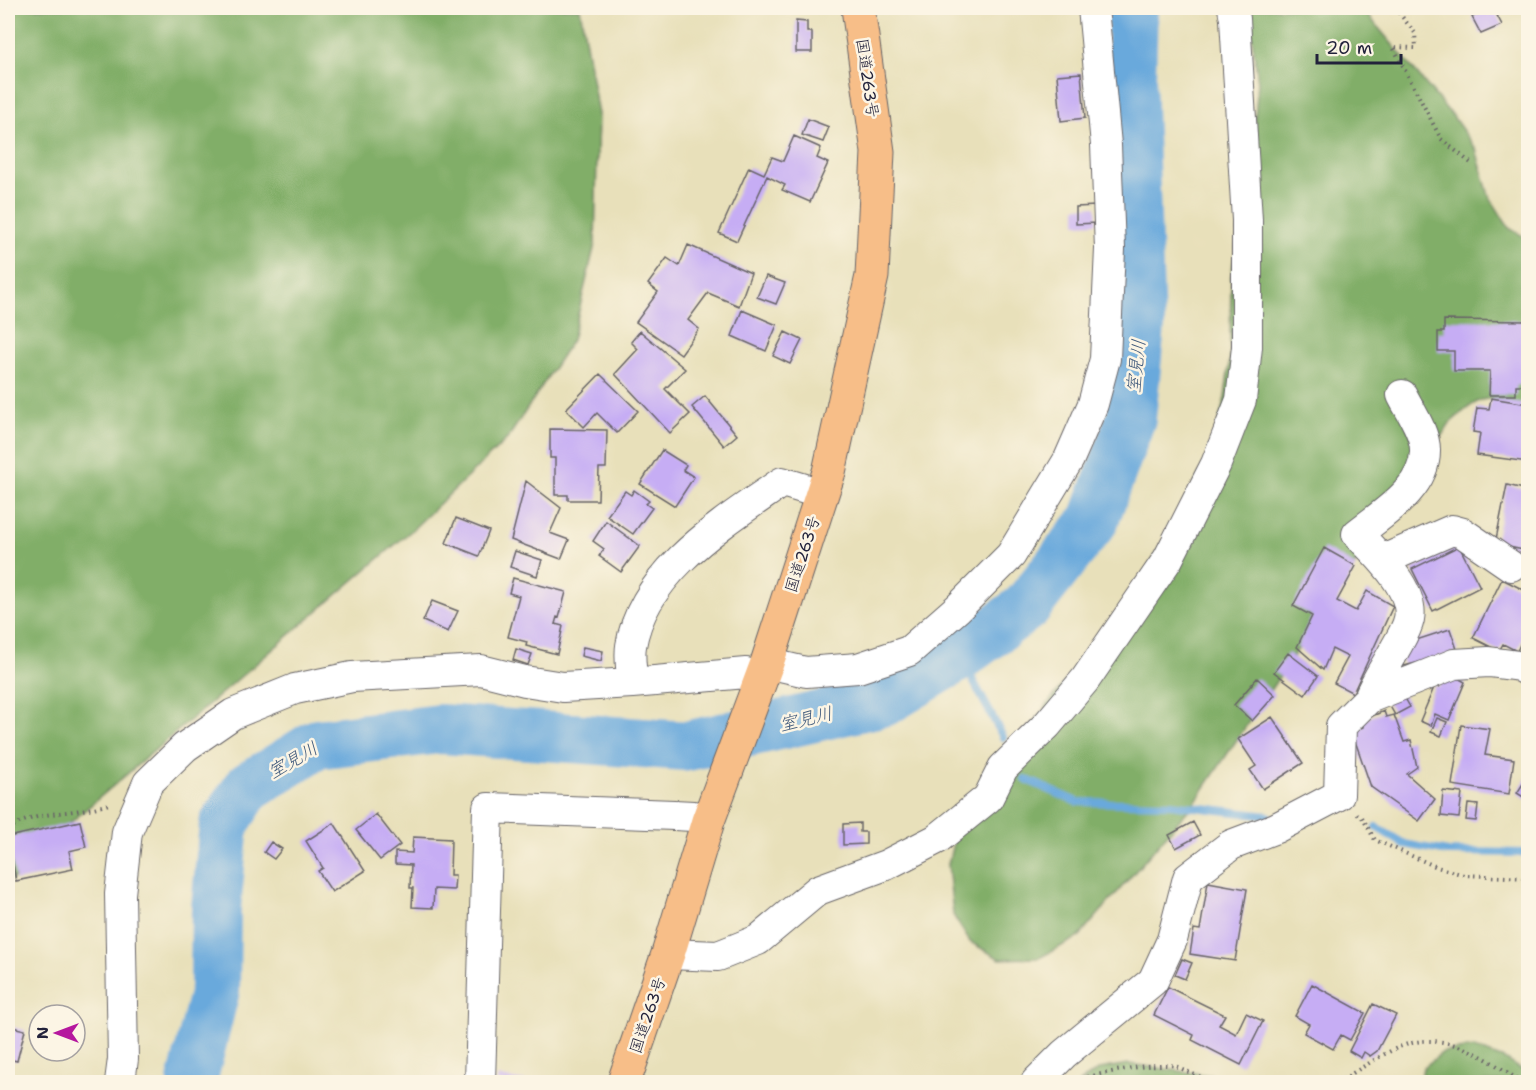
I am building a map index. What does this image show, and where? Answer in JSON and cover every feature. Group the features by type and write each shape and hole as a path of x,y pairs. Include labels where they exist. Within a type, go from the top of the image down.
{"highway":[{"name":"国道263号","path":"624,1083 668,954 710,814 764,671 829,472 872,276 878,152 858,8"}],"street":[{"path":"120,1083 123,1059 120,894 127,832 148,783 185,747 233,714 295,689 352,677 481,670 525,681 563,687 764,671 806,672 858,668 909,651 958,608 1011,555 1069,459 1093,404 1105,359 1110,249 1107,156 1093,8"},
{"path":"668,954 718,956 758,940 818,891 886,865 937,839 988,798 1003,768 1047,725 1085,680 1168,560 1216,464 1241,400 1247,347 1247,220 1233,8"},
{"path":"1369,698 1409,620 1410,609 1406,596 1383,560 1357,534 1409,490 1420,473 1425,451 1422,435 1402,395"},
{"path":"632,683 631,647 643,607 672,567 732,517 782,482 822,494"},
{"path":"1383,560 1452,530 1463,533 1511,566"},
{"path":"1043,1076 1064,1054 1153,981 1172,940 1188,878 1231,845 1276,828 1339,795 1341,726 1369,698 1454,664 1489,662 1519,666 1528,671"},
{"path":"480,1083 488,808 693,816 710,814"}],"path":[{"path":"1395,8 1415,33 1416,48 1393,47 1442,139 1473,164"},
{"path":"8,830 22,820 61,811 102,806 144,794"},
{"path":"1330,799 1362,817 1375,840 1437,867 1464,875 1528,878"},
{"path":"1331,1083 1341,1080 1402,1046 1425,1041 1454,1043 1489,1059 1521,1083"},
{"path":"1043,1076 1056,1075 1069,1081 1121,1070 1164,1065 1175,1066 1209,1083"}],"green space":[{"path":"8,8 580,8 598,114 595,244 572,340 508,438 411,531 64,828 8,884"},
{"path":"1248,8 1362,8 1454,118 1476,149 1489,196 1509,228 1528,239 1528,407 1503,400 1486,399 1471,406 1450,423 1195,802 1079,937 1039,958 1000,959 970,942 953,915 948,864 959,819 1123,606 1169,534 1210,453 1225,398 1230,357 1231,277 1253,140 1258,82"},
{"path":"1474,1048 1504,1059 1528,1073 1528,1082 1420,1082 1423,1068 1443,1052"},
{"path":"1129,1064 1223,1077 1233,1082 1080,1082 1100,1069"}],"building":[{"path":"1491,8 1502,25 1481,34 1472,17"},
{"path":"796,21 807,22 807,32 812,32 812,52 796,52"},
{"path":"1081,73 1085,118 1061,121 1057,75"},
{"path":"808,119 829,127 823,142 802,135"},
{"path":"794,136 821,148 817,158 828,163 810,202 782,190 785,185 767,176 737,241 719,233 749,167 764,174 772,157 783,161"},
{"path":"1096,206 1097,223 1076,224 1076,207"},
{"path":"688,245 751,273 739,306 708,293 688,320 699,329 681,354 636,322 658,292 648,284 667,258 679,266"},
{"path":"766,276 785,283 776,304 757,297"},
{"path":"742,310 777,325 766,351 732,336"},
{"path":"1444,320 1528,321 1528,385 1516,385 1516,395 1489,395 1490,371 1454,371 1454,351 1438,351 1438,332 1444,332"},
{"path":"640,331 685,369 665,389 690,414 670,433 615,374 638,349 631,342"},
{"path":"785,332 802,340 790,364 773,356"},
{"path":"600,374 638,411 617,433 597,413 584,427 566,409"},
{"path":"705,396 737,435 724,446 692,407"},
{"path":"1491,398 1528,404 1528,462 1477,455 1480,433 1473,432 1477,408 1489,409"},
{"path":"550,429 607,430 606,468 599,468 598,500 568,500 568,495 555,495 555,458 550,458"},
{"path":"662,450 686,465 683,470 694,477 675,506 640,484"},
{"path":"526,481 561,508 550,533 569,540 561,559 511,540"},
{"path":"1507,485 1528,490 1528,551 1495,544"},
{"path":"634,490 649,501 646,504 652,508 633,534 607,516 625,491 631,495"},
{"path":"456,518 489,531 479,556 446,543"},
{"path":"606,521 640,546 621,572 599,556 604,549 593,541"},
{"path":"1459,546 1480,587 1433,611 1412,569"},
{"path":"1324,548 1356,566 1337,601 1356,611 1367,591 1393,606 1353,693 1334,683 1348,657 1332,649 1323,670 1297,647 1312,616 1293,606"},
{"path":"515,551 542,560 537,576 510,567"},
{"path":"513,578 566,592 559,618 557,617 555,624 563,626 557,654 526,646 527,642 508,637 519,596 509,593"},
{"path":"1502,579 1528,592 1528,627 1517,651 1503,644 1499,651 1473,638"},
{"path":"432,601 458,611 448,632 423,621"},
{"path":"1450,629 1458,652 1404,666 1400,652 1404,644"},
{"path":"583,647 603,651 601,661 581,656"},
{"path":"516,649 532,654 528,665 513,660"},
{"path":"1288,653 1318,676 1305,695 1274,672"},
{"path":"1454,676 1465,682 1449,720 1435,714 1431,726 1420,721 1435,685 1439,687 1442,679"},
{"path":"1257,678 1275,695 1252,721 1234,705"},
{"path":"1402,693 1410,707 1395,715 1387,701"},
{"path":"1384,711 1386,717 1394,715 1404,742 1411,740 1417,767 1407,774 1435,799 1419,821 1371,787 1352,732 1363,727 1363,720"},
{"path":"1272,717 1303,763 1263,789 1250,770 1256,766 1238,739"},
{"path":"1437,718 1447,722 1441,736 1431,732"},
{"path":"1461,725 1490,729 1485,755 1514,759 1509,794 1452,785"},
{"path":"1528,776 1528,800 1517,793"},
{"path":"1443,791 1462,793 1459,818 1441,816"},
{"path":"1468,804 1478,805 1476,821 1466,820"},
{"path":"376,814 400,845 380,860 356,830"},
{"path":"80,821 86,847 69,851 73,869 16,881 8,837"},
{"path":"1193,822 1200,835 1176,848 1169,835"},
{"path":"334,823 365,871 332,892 318,871 323,868 306,841"},
{"path":"860,823 860,832 866,832 866,844 843,845 843,824"},
{"path":"413,837 451,839 450,875 455,875 454,890 434,889 433,908 412,907 411,865 395,864 395,852 412,853"},
{"path":"271,842 282,849 274,859 264,852"},
{"path":"1208,882 1247,889 1235,961 1190,954 1194,929 1200,930"},
{"path":"1182,959 1192,963 1185,979 1175,975"},
{"path":"1312,984 1365,1013 1350,1040 1341,1035 1333,1049 1304,1033 1309,1024 1295,1016"},
{"path":"1168,987 1225,1015 1219,1025 1236,1034 1246,1013 1263,1021 1241,1065 1192,1040 1194,1035 1154,1015"},
{"path":"1373,1004 1396,1015 1377,1051 1370,1056 1364,1052 1361,1058 1349,1051"},
{"path":"8,1026 25,1030 17,1061 8,1059"},
{"path":"498,1077 525,1081 525,1082 497,1082"}],"waterway":[{"name":"室見川","path":"192,1082 215,990 216,908 224,824 248,787 317,744 440,729 687,746 885,701 960,656 1026,607 1094,520 1131,418 1140,326 1131,78 1133,8"},
{"path":"960,656 1003,737"},
{"path":"1025,779 1077,802 1170,804 1268,816"},
{"path":"1376,827 1404,844 1448,852 1528,853"}]}
